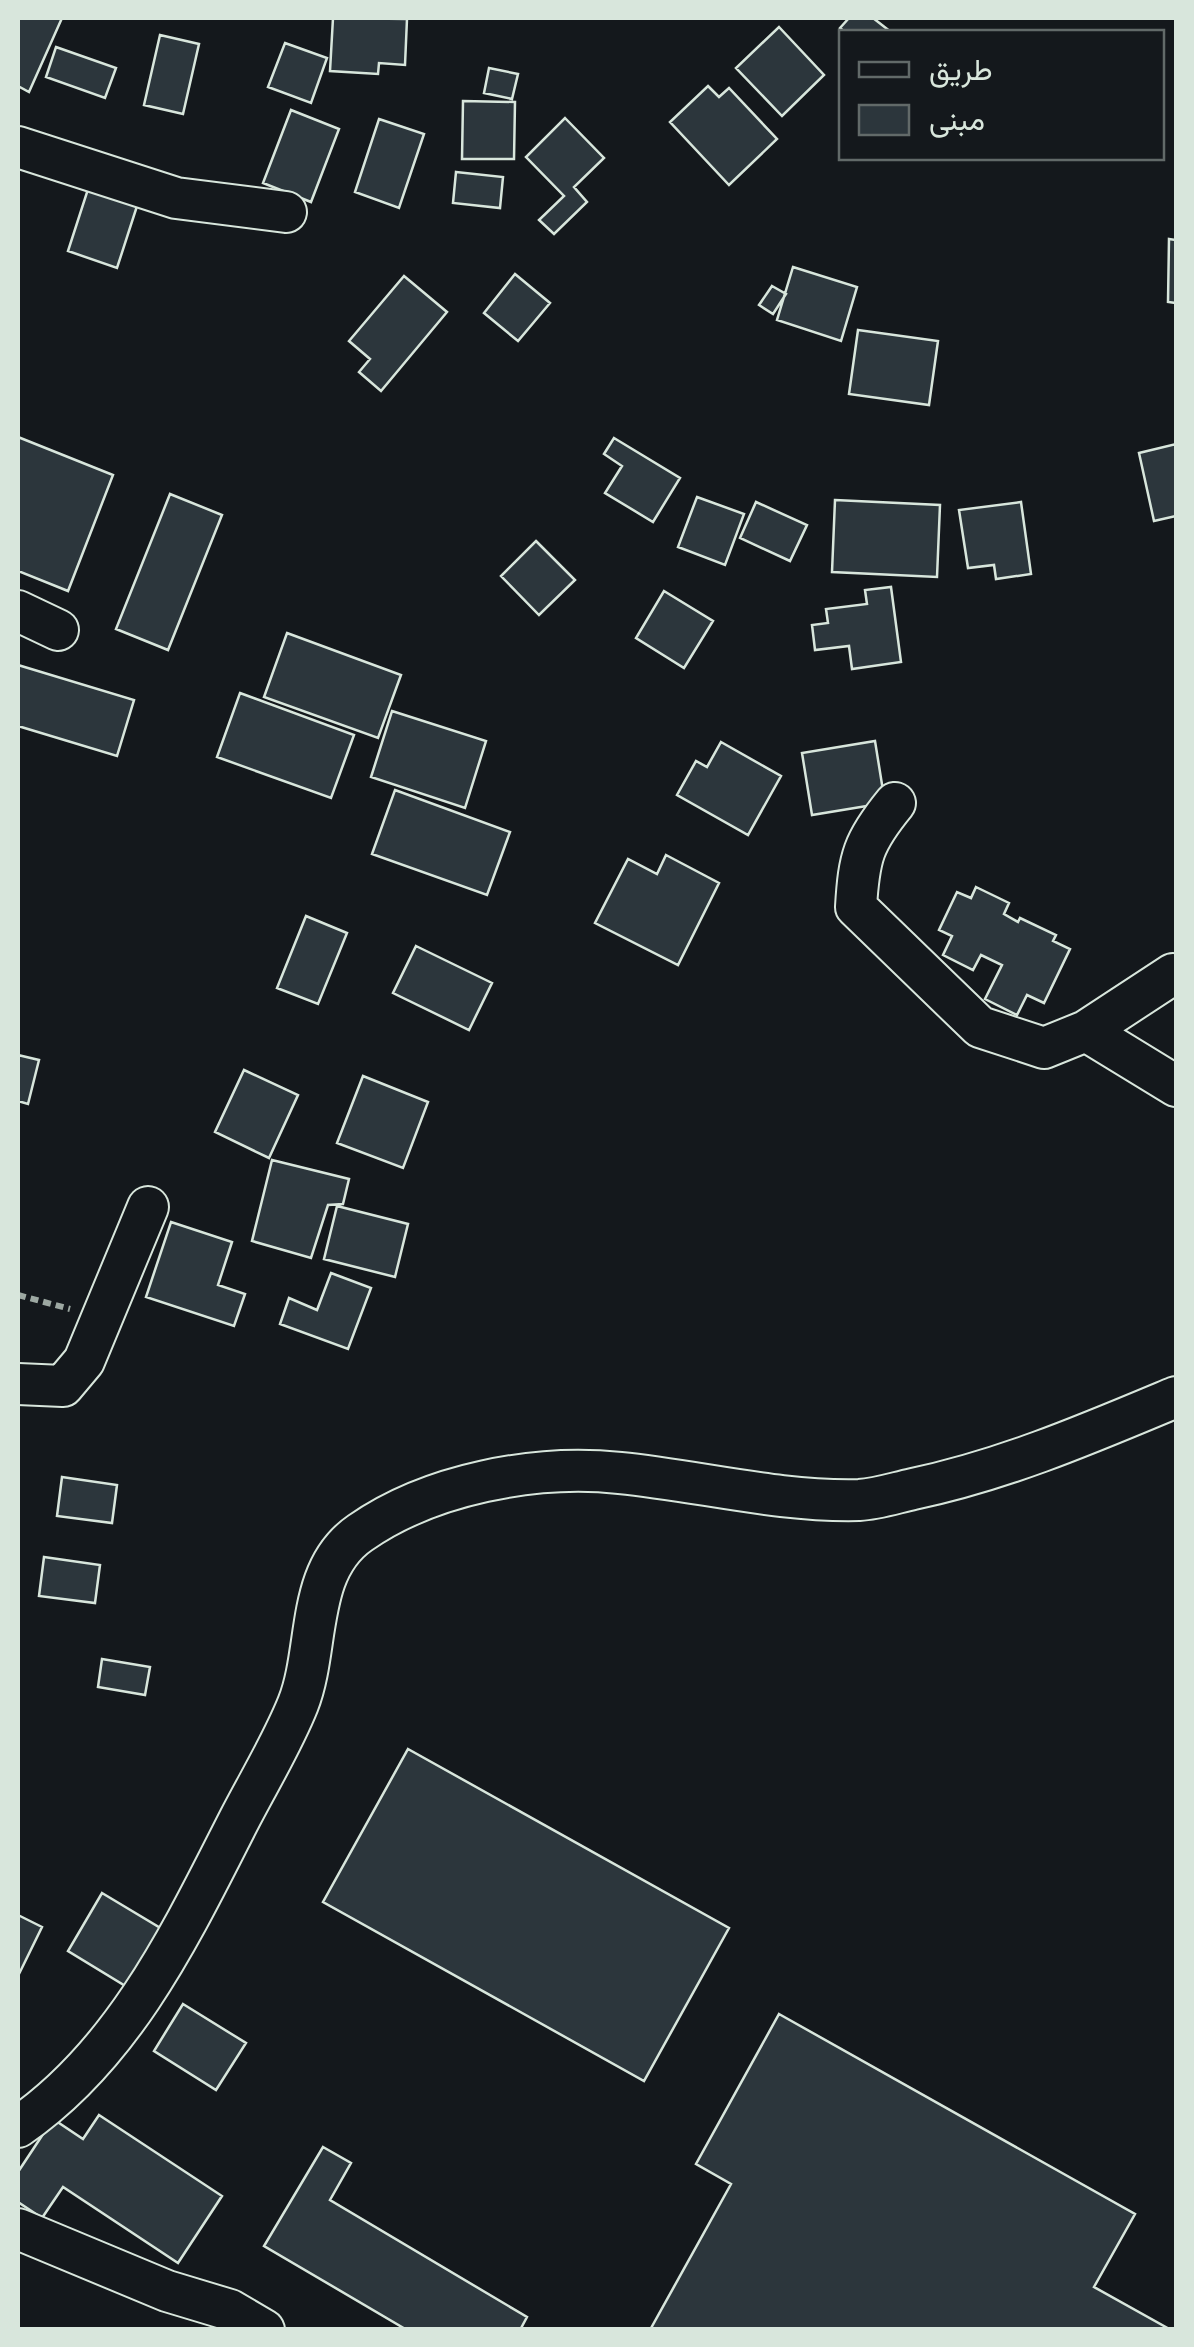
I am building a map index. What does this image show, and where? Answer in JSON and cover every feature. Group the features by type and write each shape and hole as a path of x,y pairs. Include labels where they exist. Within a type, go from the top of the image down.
{"street":[{"path":"18,147 176,198 286,212"},
{"path":"18,611 58,630"},
{"path":"896,803 877,826 859,860 856,907 980,1027 1044,1048 1086,1030 1172,974 1176,976"},
{"path":"1086,1030 1176,1086"},
{"path":"18,1384 63,1386 84,1361 148,1206"},
{"path":"18,2127 80,2077 128,2017 181,1934 299,1702 325,1573 358,1534 436,1494 520,1473 616,1473 788,1498 863,1500 963,1479 1066,1443 1176,1397"},
{"path":"18,2229 133,2278 230,2310 264,2330"}],"path":[{"path":"18,1296 70,1309 96,1332"}],"building":[{"path":"18,18 62,18 29,92 18,86"},
{"path":"333,18 407,19 405,65 379,63 378,74 330,71"},
{"path":"849,18 873,18 888,30 842,30 840,28"},
{"path":"779,27 824,75 782,116 736,68"},
{"path":"160,35 199,44 183,114 144,105"},
{"path":"285,43 327,58 311,103 268,87"},
{"path":"56,47 116,68 105,98 46,77"},
{"path":"489,68 518,74 512,99 484,93"},
{"path":"708,86 719,97 729,88 777,139 729,185 670,122"},
{"path":"463,101 515,102 514,159 462,159"},
{"path":"291,110 339,129 311,202 263,183"},
{"path":"565,118 604,158 574,187 587,202 554,234 539,220 564,196 526,157"},
{"path":"379,119 424,134 399,208 355,192"},
{"path":"456,172 503,177 500,208 453,203"},
{"path":"89,186 138,203 117,268 68,251"},
{"path":"1169,239 1176,240 1176,303 1168,302"},
{"path":"793,267 857,287 841,341 777,320"},
{"path":"515,274 550,303 518,341 484,313"},
{"path":"404,276 447,312 381,391 359,372 370,359 349,341"},
{"path":"772,286 786,294 773,314 759,305"},
{"path":"858,330 938,341 929,405 849,394"},
{"path":"18,437 113,475 68,591 18,571"},
{"path":"614,438 680,478 653,522 605,493 622,466 604,454"},
{"path":"1176,444 1176,516 1154,521 1139,453"},
{"path":"170,494 222,515 168,650 116,629"},
{"path":"697,497 744,514 725,565 678,547"},
{"path":"835,500 940,505 937,577 832,572"},
{"path":"756,502 807,525 790,561 740,538"},
{"path":"1021,502 1031,574 996,579 994,565 968,568 959,510"},
{"path":"536,541 575,580 539,615 501,576"},
{"path":"891,587 901,662 852,669 849,646 815,650 812,625 828,623 826,609 867,604 865,590"},
{"path":"664,591 713,621 684,668 636,638"},
{"path":"287,633 401,675 378,738 264,697"},
{"path":"18,665 134,700 117,756 18,726"},
{"path":"240,693 354,735 331,798 217,757"},
{"path":"392,711 486,741 465,808 371,777"},
{"path":"875,741 885,803 812,815 802,753"},
{"path":"721,742 781,776 748,835 677,795 696,761 707,767"},
{"path":"395,790 510,832 487,895 372,854"},
{"path":"666,855 719,883 678,965 595,923 628,859 657,874"},
{"path":"976,887 1009,903 1004,914 1056,935 1053,941 1070,949 1044,1003 1027,995 1017,1015 985,999 1002,965 981,955 973,970 943,955 952,936 939,930 957,892 971,898"},
{"path":"306,916 347,933 318,1004 277,988"},
{"path":"416,946 492,983 469,1030 393,993"},
{"path":"18,1055 39,1060 28,1104 18,1101"},
{"path":"244,1070 298,1095 269,1158 215,1132"},
{"path":"363,1076 428,1102 403,1168 337,1143"},
{"path":"272,1160 349,1179 343,1204 328,1205 311,1258 252,1241"},
{"path":"337,1206 408,1224 395,1277 324,1259"},
{"path":"171,1222 232,1242 218,1285 245,1294 234,1326 146,1297"},
{"path":"331,1273 371,1288 348,1349 280,1324 289,1298 317,1310"},
{"path":"62,1477 117,1485 112,1523 57,1516"},
{"path":"44,1557 100,1565 95,1603 39,1596"},
{"path":"102,1659 150,1667 145,1695 98,1687"},
{"path":"408,1749 729,1928 644,2081 323,1902"},
{"path":"102,1893 167,1932 132,1990 68,1951"},
{"path":"18,1915 42,1927 19,1974 18,1973"},
{"path":"183,2004 246,2043 216,2090 154,2051"},
{"path":"779,2014 1135,2214 1094,2287 1171,2330 650,2330 731,2184 696,2164"},
{"path":"99,2115 222,2196 178,2263 63,2187 42,2218 18,2202 18,2172 53,2119 83,2139"},
{"path":"323,2147 351,2163 330,2200 527,2317 520,2330 407,2330 264,2246"}]}
